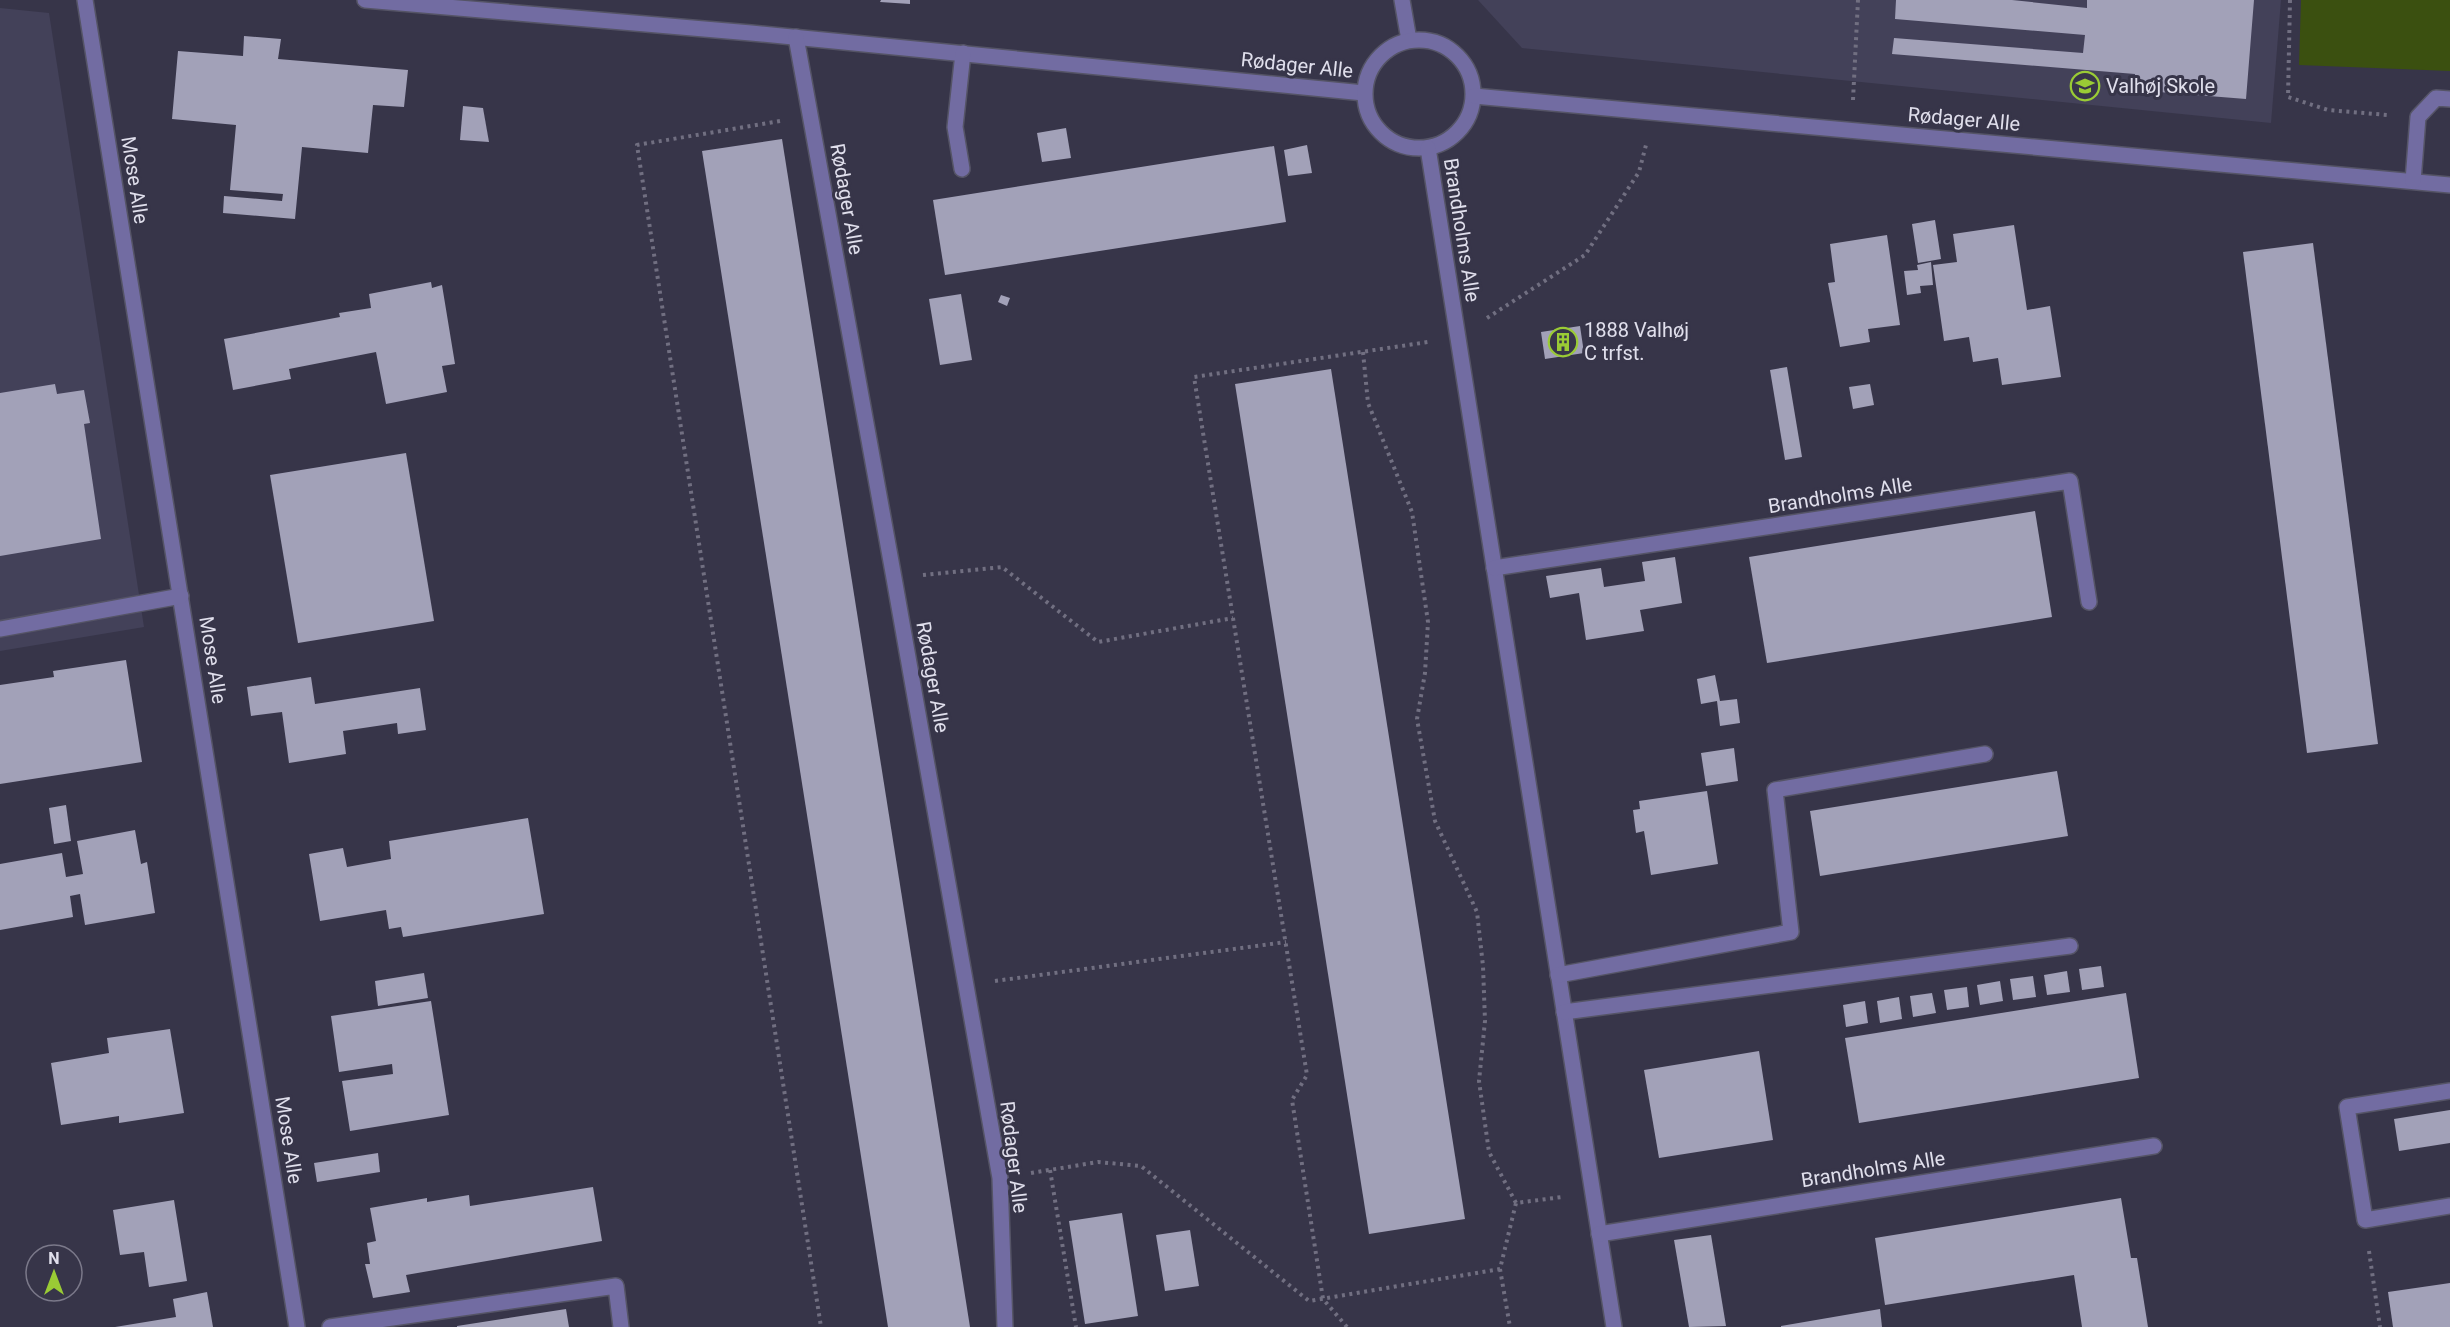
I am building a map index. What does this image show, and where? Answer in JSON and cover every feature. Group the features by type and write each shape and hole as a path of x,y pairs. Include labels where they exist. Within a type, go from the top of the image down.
{"street":[{"name":"Mose Alle","path":"85,0 297,1327"},
{"name":"Rødager Alle","path":"365,0 796,37 1364,93"},
{"path":"1402,0 1409,40"},
{"name":"Rødager Alle","path":"796,37 1000,1178 1005,1327"},
{"path":"1409,40 1425,40 1441,44 1455,53 1465,65 1472,80 1474,96 1469,114 1460,130 1445,142 1428,148 1408,148 1391,141 1377,128 1367,111 1364,93 1368,74 1377,59 1392,47 1409,40"},
{"path":"962,169 955,127 963,54"},
{"name":"Rødager Alle","path":"1474,96 2450,184"},
{"path":"2413,181 2418,117 2436,98 2450,99"},
{"name":"Brandholms Alle","path":"1428,148 1614,1327"},
{"name":"Brandholms Alle","path":"1494,568 2070,481 2089,602"},
{"path":"0,629 181,596"},
{"path":"1558,975 1791,932 1775,790 1985,754"},
{"path":"1564,1012 2070,946"},
{"path":"2450,1091 2347,1107 2365,1220 2450,1206"},
{"name":"Brandholms Alle","path":"1599,1234 2154,1146"},
{"path":"330,1327 616,1286 621,1327"}],"path":[{"path":"1852,130 1858,0"},
{"path":"2290,0 2288,97 2328,110 2418,117"},
{"path":"1347,1327 1323,1299 1292,1100 1307,1075 1194,377 1458,337 1585,255 1639,172 1653,113"},
{"path":"810,116 637,145 821,1327"},
{"path":"1363,352 1368,403 1412,512 1428,622 1425,673 1418,719 1436,821 1476,912 1483,966 1485,1021 1479,1081 1489,1152 1516,1203 1500,1269 1510,1327"},
{"path":"894,578 1002,567 1098,642 1233,618"},
{"path":"966,984 1286,942"},
{"path":"1000,1178 1098,1162 1141,1166 1309,1301 1500,1269"},
{"path":"1050,1170 1076,1327"},
{"path":"1516,1203 1592,1192"},
{"path":"2365,1220 2380,1327"}],"shaded area":[{"name":"Valhøj Skole","path":"1478,0 2281,0 2271,123 1522,48"},
{"path":"0,8 49,13 144,627 0,651"}],"green space":[{"path":"2301,0 2450,0 2450,71 2299,65"}],"building":[{"path":"881,0 910,0 910,4 880,2"},
{"path":"1896,0 2012,0 2087,8 2087,0 2254,0 2246,99 2134,90 2135,74 1892,54 1894,38 2083,53 2085,35 1895,19"},
{"path":"244,36 281,39 278,59 408,70 404,107 373,105 368,153 302,147 295,219 223,213 224,196 282,201 283,194 230,190 236,125 172,119 178,51 243,56"},
{"path":"463,106 483,108 489,142 460,140"},
{"path":"1066,128 1071,158 1042,162 1037,133"},
{"path":"782,139 970,1327 888,1327 702,151"},
{"path":"1307,145 1312,173 1288,176 1284,150"},
{"path":"1274,146 1286,222 945,275 933,200"},
{"path":"1935,220 1941,259 1918,263 1912,224"},
{"path":"2014,225 2027,310 2050,306 2061,377 2002,385 1998,358 1973,362 1969,337 1944,341 1933,265 1957,262 1953,234"},
{"path":"1887,235 1900,325 1868,329 1870,342 1840,347 1828,283 1835,282 1830,244"},
{"path":"2313,243 2378,744 2307,753 2243,252"},
{"path":"1931,262 1933,285 1920,286 1921,293 1907,295 1904,271 1918,270 1917,265"},
{"path":"431,282 432,288 442,285 455,364 442,366 447,392 386,404 376,352 289,369 291,379 233,390 224,339 340,317 339,313 371,308 369,294"},
{"path":"961,294 972,360 940,365 929,299"},
{"path":"1001,295 1010,298 1007,306 998,302"},
{"name":"1888 Valhøj C trfst.","path":"1580,326 1584,353 1545,359 1541,332"},
{"path":"1787,367 1802,457 1785,460 1770,370"},
{"path":"1331,369 1465,1219 1369,1234 1235,384"},
{"path":"55,384 57,394 84,390 90,423 84,424 101,539 0,556 0,393"},
{"path":"1870,384 1874,405 1853,409 1849,387"},
{"path":"406,453 434,621 298,643 270,475"},
{"path":"2035,511 2052,617 1767,663 1749,557"},
{"path":"1675,557 1682,603 1640,610 1644,631 1586,640 1579,593 1550,598 1546,576 1601,568 1604,587 1645,581 1642,562"},
{"path":"126,660 142,762 0,784 0,685 54,677 53,671"},
{"path":"1715,675 1720,701 1737,699 1740,723 1720,726 1717,701 1701,704 1697,679"},
{"path":"311,677 315,704 420,688 426,730 398,734 397,723 343,731 346,754 289,763 282,712 251,716 247,687"},
{"path":"1734,748 1738,781 1706,786 1701,753"},
{"path":"2057,771 2068,836 1820,876 1810,811"},
{"path":"1707,791 1718,864 1651,875 1644,831 1636,833 1633,810 1640,809 1639,801"},
{"path":"66,805 71,841 54,844 49,808"},
{"path":"528,818 544,914 403,937 401,927 389,929 386,910 320,921 309,854 343,848 347,867 391,859 389,841"},
{"path":"135,830 141,864 147,862 155,913 85,925 80,894 70,896 73,917 0,930 0,864 62,853 66,877 83,874 77,841"},
{"path":"2101,966 2104,987 2082,990 2079,969"},
{"path":"2067,971 2070,992 2047,995 2044,975"},
{"path":"424,973 428,998 378,1006 375,981"},
{"path":"2033,976 2036,997 2013,1000 2010,979"},
{"path":"2000,981 2003,1001 1980,1005 1977,985"},
{"path":"1967,987 1969,1007 1947,1010 1944,990"},
{"path":"1932,993 1936,1013 1913,1017 1910,996"},
{"path":"2126,993 2139,1078 1859,1123 1845,1038"},
{"path":"1899,997 1902,1019 1880,1023 1877,1001"},
{"path":"431,1001 449,1115 350,1131 342,1081 393,1074 392,1064 339,1072 331,1016"},
{"path":"1865,1001 1868,1023 1846,1027 1843,1005"},
{"path":"170,1029 184,1113 119,1123 119,1116 61,1125 51,1063 109,1053 107,1038"},
{"path":"1759,1051 1773,1140 1659,1158 1644,1070"},
{"path":"2450,1110 2450,1143 2399,1151 2394,1119"},
{"path":"378,1153 380,1172 317,1182 314,1163"},
{"path":"593,1187 602,1241 406,1275 410,1292 373,1298 365,1264 370,1264 367,1243 376,1241 370,1208 427,1198 427,1202 469,1195 470,1206"},
{"path":"2121,1198 2131,1258 2137,1258 2148,1327 2082,1327 2074,1275 1885,1305 1875,1238"},
{"path":"174,1200 187,1281 149,1287 144,1252 120,1255 113,1210"},
{"path":"1122,1213 1138,1316 1085,1324 1069,1221"},
{"path":"1190,1230 1199,1286 1165,1291 1156,1235"},
{"path":"1711,1235 1726,1326 1689,1327 1674,1240"},
{"path":"2450,1283 2450,1327 2393,1327 2388,1292"},
{"path":"207,1292 213,1327 115,1327 176,1317 173,1299"},
{"path":"566,1309 569,1327 457,1327 457,1326"},
{"path":"1880,1309 1882,1327 1781,1327 1781,1326"}],"place":[{"name":"Valhøj Skole","path":"2085,86"},
{"name":"1888 Valhøj C trfst.","path":"1563,342"}]}
